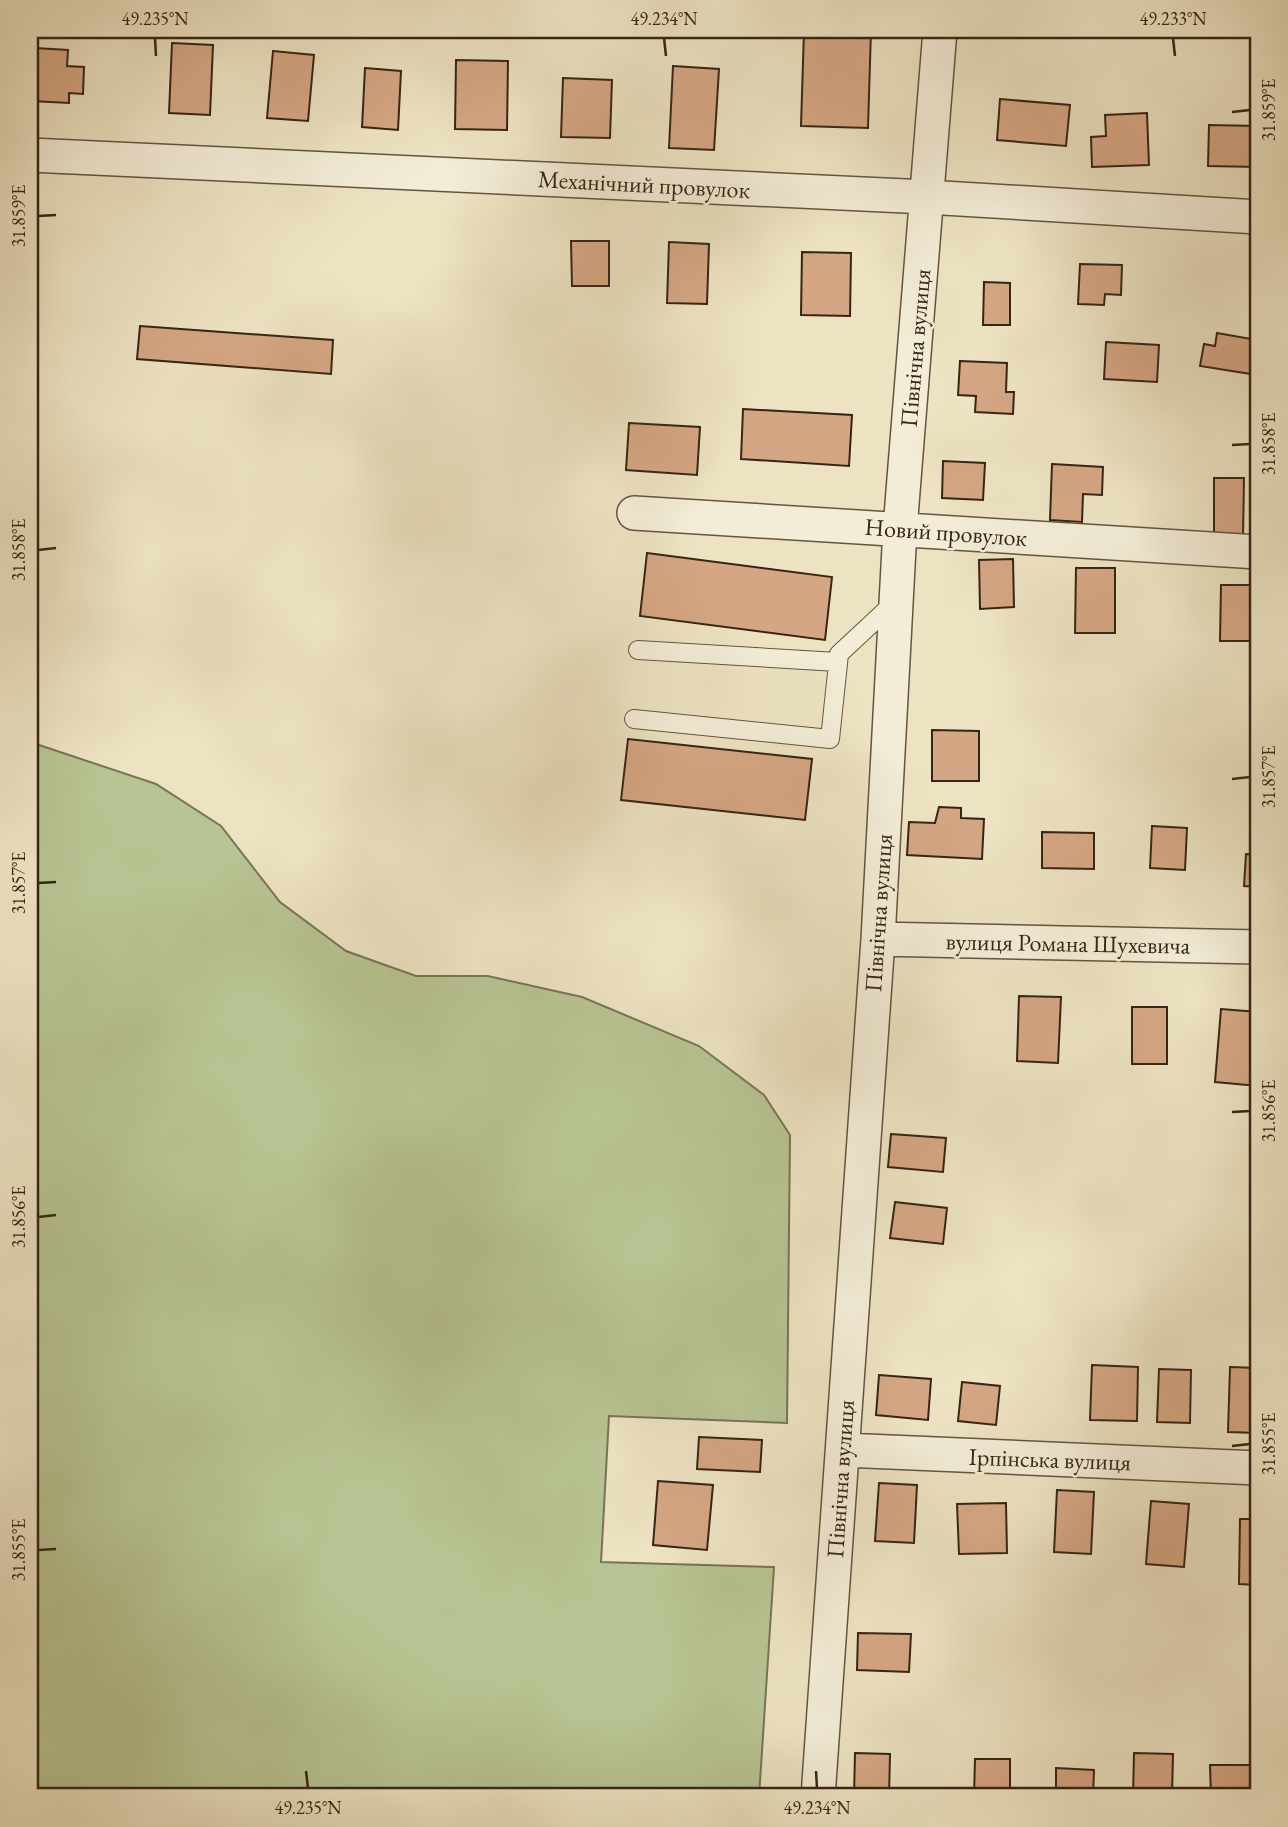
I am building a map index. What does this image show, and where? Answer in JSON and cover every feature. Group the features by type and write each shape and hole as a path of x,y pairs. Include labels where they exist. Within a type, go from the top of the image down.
{"street":[{"name":"Північна вулиця","path":"818,1797 878,939 900,529 940,30"},
{"name":"Механічний провулок","path":"30,155 927,197 1258,217"},
{"name":"Новий провулок","path":"634,513 1258,552"},
{"name":"вулиця Романа Шухевича","path":"878,939 1258,947"},
{"name":"Ірпінська вулиця","path":"843,1450 1258,1468"}],"lane":[{"path":"635,719 830,739 839,654 896,601"},
{"path":"638,650 837,662"}],"green space":[{"path":"30,742 156,784 221,826 280,902 346,951 416,976 488,976 582,997 699,1046 764,1095 790,1135 787,1423 609,1416 601,1562 774,1567 759,1797 30,1797"}],"building":[{"path":"804,30 871,30 868,128 801,126"},
{"path":"172,43 213,45 210,115 169,113"},
{"path":"35,48 68,50 67,66 84,67 83,94 69,93 69,103 32,101"},
{"path":"273,51 314,55 308,121 267,118"},
{"path":"456,60 508,61 507,130 455,129"},
{"path":"673,66 719,69 714,150 669,148"},
{"path":"365,68 401,71 398,130 362,127"},
{"path":"563,78 612,80 610,138 561,137"},
{"path":"1000,99 1070,105 1066,146 997,140"},
{"path":"1147,113 1149,165 1092,167 1091,137 1106,136 1105,115"},
{"path":"1209,125 1258,126 1258,167 1208,166"},
{"path":"571,241 609,241 609,286 572,286"},
{"path":"669,242 709,244 707,304 667,303"},
{"path":"802,252 851,253 850,316 801,315"},
{"path":"1080,264 1122,265 1121,295 1105,294 1104,305 1078,304"},
{"path":"984,282 1010,283 1010,325 983,325"},
{"path":"140,326 333,340 331,374 137,359"},
{"path":"1217,333 1257,340 1251,374 1200,366 1204,344 1215,346"},
{"path":"1106,342 1159,345 1157,382 1104,379"},
{"path":"960,361 1007,363 1006,392 1014,392 1013,414 975,412 976,396 958,395"},
{"path":"743,409 852,415 849,466 741,459"},
{"path":"629,423 700,427 697,475 626,470"},
{"path":"943,461 985,463 983,500 942,498"},
{"path":"1052,464 1103,467 1102,495 1083,494 1082,522 1050,520"},
{"path":"1214,478 1244,478 1243,538 1214,537"},
{"path":"647,553 832,577 825,640 640,616"},
{"path":"1013,559 1014,607 980,609 979,560"},
{"path":"1076,568 1115,568 1115,633 1075,633"},
{"path":"1221,585 1257,585 1257,641 1220,641"},
{"path":"932,730 979,731 979,781 932,781"},
{"path":"628,739 812,759 805,820 621,800"},
{"path":"939,807 961,808 961,818 984,819 982,859 907,855 909,822 935,823"},
{"path":"1152,826 1187,828 1185,870 1150,868"},
{"path":"1042,832 1094,833 1094,869 1042,868"},
{"path":"1246,854 1258,855 1258,887 1244,886"},
{"path":"1019,996 1061,997 1058,1063 1017,1061"},
{"path":"1132,1007 1167,1007 1167,1064 1132,1064"},
{"path":"1221,1009 1258,1012 1258,1086 1215,1082"},
{"path":"891,1134 946,1138 943,1172 888,1167"},
{"path":"895,1202 947,1208 943,1244 890,1238"},
{"path":"1092,1365 1138,1367 1137,1421 1090,1420"},
{"path":"1230,1367 1258,1368 1258,1433 1228,1432"},
{"path":"1159,1369 1191,1370 1190,1423 1157,1422"},
{"path":"879,1375 931,1379 928,1420 876,1415"},
{"path":"962,1382 1000,1386 996,1425 958,1421"},
{"path":"699,1437 762,1440 760,1472 697,1469"},
{"path":"658,1481 713,1485 707,1550 653,1545"},
{"path":"879,1483 917,1485 914,1543 875,1541"},
{"path":"1057,1490 1094,1492 1091,1554 1054,1552"},
{"path":"1151,1501 1189,1504 1184,1567 1146,1564"},
{"path":"1006,1503 1007,1553 959,1554 957,1504"},
{"path":"1240,1519 1258,1519 1258,1585 1239,1584"},
{"path":"858,1633 911,1634 909,1672 857,1670"},
{"path":"855,1753 890,1754 889,1797 854,1797"},
{"path":"1134,1753 1173,1754 1172,1797 1133,1797"},
{"path":"975,1759 1010,1759 1010,1797 974,1797"},
{"path":"1210,1765 1252,1765 1252,1797 1211,1797"},
{"path":"1056,1768 1094,1770 1093,1797 1056,1797"}]}
